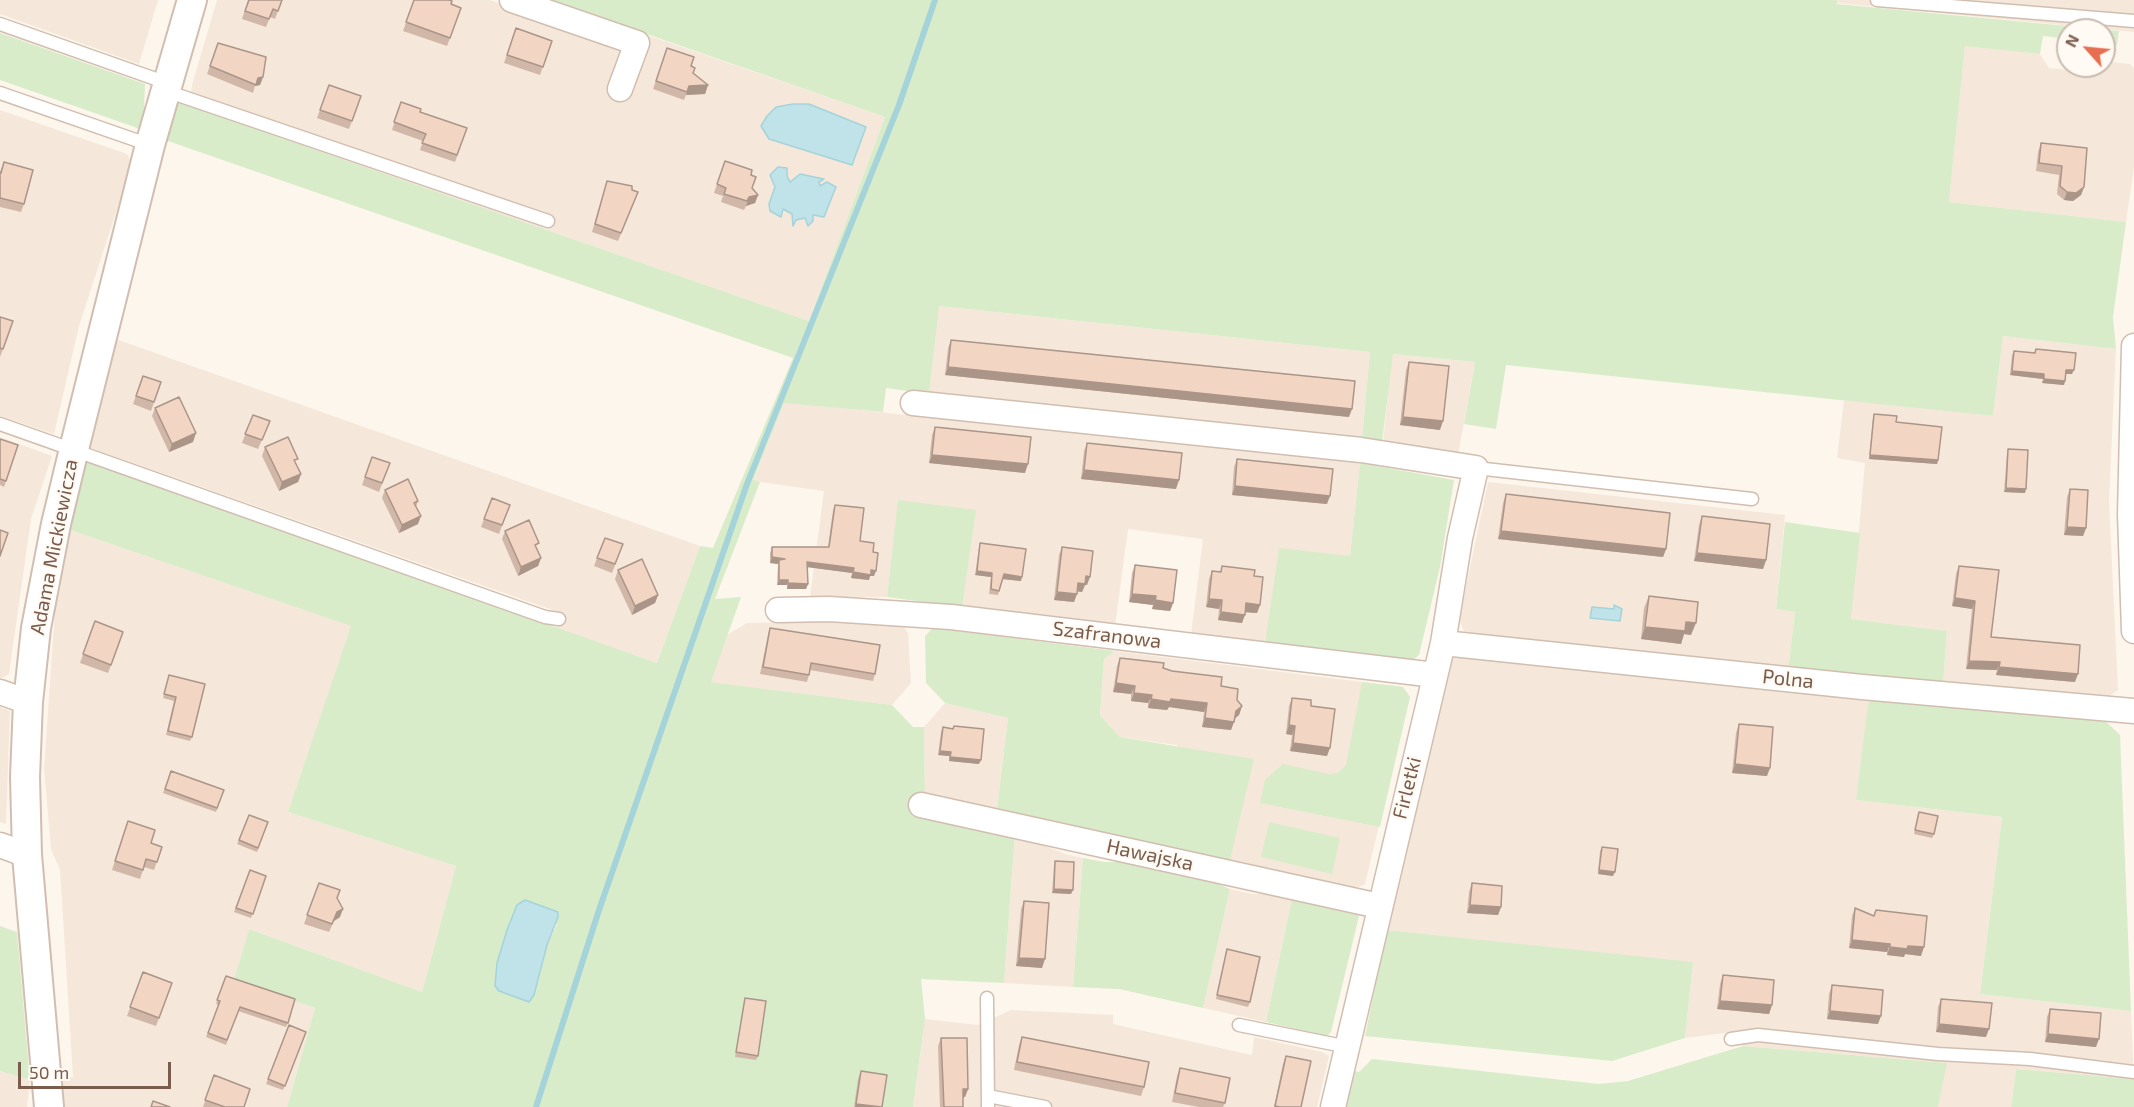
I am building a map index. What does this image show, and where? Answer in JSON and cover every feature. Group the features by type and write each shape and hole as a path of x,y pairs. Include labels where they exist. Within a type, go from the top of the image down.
{"street":[{"name":"Adama Mickiewicza","path":"49,1107 27,855 27,702 39,616 74,449 150,145 192,0"},
{"path":"512,0 637,43 620,89"},
{"path":"2134,346 2130,506 2134,632"},
{"path":"913,403 1361,450 1476,468"},
{"name":"Firletki","path":"1333,1107 1378,906 1443,643 1460,538 1476,468"},
{"name":"Szafranowa","path":"778,610 829,609 951,617 1435,675"},
{"name":"Polna","path":"1443,643 1854,686 2134,711"},
{"path":"0,692 27,702"},
{"name":"Hawajska","path":"921,805 1378,906"},
{"path":"0,845 27,855"}],"lane":[{"path":"1877,0 2134,21"},
{"path":"0,24 166,87 548,221"},
{"path":"0,93 150,145"},
{"path":"0,424 545,617 559,619"},
{"path":"1476,468 1752,499"},
{"path":"987,998 988,1102 1045,1107"},
{"path":"1239,1025 1348,1047"},
{"path":"1731,1039 1758,1035 1938,1054 2030,1059 2134,1072"}],"shaded area":[{"path":"0,0 158,0 139,64 0,14"},
{"path":"217,0 490,0 627,48 624,99 647,35 885,117 809,321 189,106 192,85"},
{"path":"1837,0 2134,0 2134,32 2116,30 2116,18 2056,18 2056,24 1837,3"},
{"path":"1965,45 2040,54 2049,68 2056,69 2056,78 2116,78 2116,62 2130,64 2134,68 2134,167 2126,222 1949,202"},
{"path":"0,110 127,154 132,163 79,326 54,434 0,416"},
{"path":"938,306 1370,352 1362,439 929,394"},
{"path":"2003,336 2116,349 2109,501 2118,690 2103,701 1943,685 1947,631 1851,619 1865,463 1837,458 1844,400 1993,416"},
{"path":"113,338 700,546 657,663 556,628 561,613 85,446"},
{"path":"1392,354 1475,362 1458,455 1383,443"},
{"path":"784,402 1360,463 1350,557 1265,644 1191,635 1203,539 1128,529 1115,626 962,607 899,500 887,597 810,597 824,491 753,481"},
{"path":"0,437 52,456 31,519 9,674 0,679"},
{"path":"1488,482 1785,515 1776,609 1795,612 1788,670 1467,637 1459,620"},
{"path":"70,530 352,626 288,812 456,866 422,992 249,929 234,980 315,1008 287,1107 65,1107 62,1078 73,1077 60,870 51,849 44,768 57,582"},
{"path":"878,620 901,623 908,633 911,683 892,705 710,682 727,635 747,623"},
{"path":"1115,651 1403,687 1410,697 1365,884 1351,891 1229,864 1177,745 1120,737 1100,715 1104,659"},
{"path":"1453,653 1875,696 1856,800 2002,817 1980,994 2131,1011 2134,1079 2016,1069 2011,1107 1938,1107 1946,1063 1743,1046 1741,1031 1685,1038 1693,963 1387,930"},
{"path":"945,703 1008,718 996,817 925,798 924,727"},
{"path":"0,707 10,711 6,824 0,822"},
{"path":"1015,834 1065,854 1083,858 1073,987 1004,983"},
{"path":"1230,889 1252,894 1293,893 1266,1022 1203,1008"},
{"path":"1011,1010 1113,1015 1113,1024 1252,1055 1254,1037 1322,1052 1329,1056 1317,1107 913,1107 925,1019 978,1025"},
{"path":"0,1071 30,1080 27,1107 0,1107"}],"green space":[{"path":"549,0 1837,0 1837,4 2056,25 2056,38 2043,36 2040,54 1965,46 1949,202 2126,222 2113,317 2116,349 2003,336 1993,416 1506,365 1496,429 1464,424 1475,362 1393,354 1382,443 1362,439 1370,352 939,306 929,394 886,388 883,412 784,403 753,480 760,482 715,599 741,597 711,682 892,705 913,727 924,727 925,798 1015,834 1004,983 921,979 925,1019 913,1107 287,1107 315,1008 234,980 249,929 422,992 456,866 288,812 351,626 70,530 84,460 657,663 700,546 713,548 793,358 165,140 175,101 809,321 885,117","holes":["525,900 557,924 547,945 538,983 517,905"]},
{"path":"2116,31 2119,31 2116,45"},
{"path":"0,33 145,84 143,130 0,80"},
{"path":"1360,463 1454,480 1440,567 1419,655 1409,663 1265,644 1279,548 1350,556"},
{"path":"898,500 976,510 962,607 887,597"},
{"path":"1785,522 1860,533 1851,619 1947,631 1943,685 1788,670 1795,612 1776,609"},
{"path":"933,628 1115,651 1104,659 1100,715 1120,737 1254,759 1229,864 996,817 1008,718 945,703 926,683 925,636"},
{"path":"1362,682 1403,687 1410,697 1380,827 1260,803 1265,780 1283,764 1329,774 1338,773 1346,765"},
{"path":"1875,696 2103,719 2120,735 2131,1011 1980,994 2002,817 1856,800 1868,704"},
{"path":"1269,822 1340,838 1332,874 1261,857"},
{"path":"1083,858 1104,862 1144,862 1177,866 1230,889 1203,1008 1119,989 1073,987"},
{"path":"1293,893 1349,906 1359,916 1331,1032 1327,1036 1266,1022"},
{"path":"0,926 17,932 30,1080 0,1071"},
{"path":"1387,930 1693,962 1685,1038 1612,1061 1365,1036"},
{"path":"1743,1046 1947,1063 1938,1107 1341,1107 1350,1070 1359,1072 1372,1059 1599,1084 1628,1081"},
{"path":"2016,1069 2134,1079 2134,1107 2011,1107"}],"water":[{"path":"809,104 866,127 852,165 769,139 761,126 767,116 776,107"},
{"path":"778,167 787,168 790,182 800,174 824,179 819,182 820,186 827,182 836,187 824,217 813,215 813,221 808,226 805,218 796,220 793,226 792,214 783,209 781,217 770,211 769,204 775,187 770,175"},
{"path":"1614,605 1622,609 1620,621 1590,618 1592,607 1614,609"},
{"path":"525,900 558,912 534,995 529,1002 499,991 495,986 497,963 507,930 517,905"}],"building":[{"path":"249,0 282,0 278,11 273,9 269,19 245,11"},
{"path":"414,0 449,0 452,1 451,4 461,8 450,38 406,22"},
{"path":"516,28 552,41 543,67 507,55"},
{"path":"218,43 266,57 263,77 258,78 256,85 210,66"},
{"path":"667,48 694,57 691,66 695,68 693,73 708,85 689,86 687,92 656,81"},
{"path":"329,85 361,96 352,121 320,110"},
{"path":"401,102 421,109 420,112 467,128 457,155 422,143 426,134 394,122"},
{"path":"2041,143 2087,148 2084,187 2076,193 2067,192 2060,186 2062,166 2039,163"},
{"path":"725,161 752,170 751,175 756,177 752,188 758,195 749,197 747,201 724,194 726,188 717,184"},
{"path":"4,162 33,170 24,204 0,198 0,172"},
{"path":"607,181 632,186 632,190 638,192 621,233 595,224"},
{"path":"0,317 13,321 3,349 0,348"},
{"path":"951,340 1355,381 1352,409 948,367"},
{"path":"2036,349 2076,353 2074,370 2066,370 2065,381 2044,379 2044,374 2012,371 2014,351 2035,353"},
{"path":"1409,362 1449,366 1443,421 1403,417"},
{"path":"143,376 161,382 154,402 136,396"},
{"path":"179,397 196,433 172,444 155,408"},
{"path":"1874,414 1897,416 1896,422 1942,427 1938,460 1870,455"},
{"path":"253,415 270,421 262,440 245,434"},
{"path":"935,427 1031,437 1028,464 932,455"},
{"path":"288,437 298,459 294,460 301,474 282,482 265,447"},
{"path":"0,439 18,445 6,481 0,479"},
{"path":"1087,443 1182,453 1179,480 1084,470"},
{"path":"2008,449 2028,450 2026,489 2006,488"},
{"path":"372,457 390,463 382,483 365,477"},
{"path":"1237,459 1333,469 1330,496 1235,486"},
{"path":"408,479 418,501 414,503 421,516 402,525 385,490"},
{"path":"2070,489 2088,490 2086,528 2067,527"},
{"path":"1506,494 1670,513 1666,549 1501,531"},
{"path":"492,498 510,505 502,525 484,519"},
{"path":"835,505 864,508 860,541 874,543 873,552 878,553 876,571 871,570 871,575 853,572 854,568 807,562 808,584 779,580 779,560 785,559 772,557 772,547 829,547"},
{"path":"1702,516 1770,524 1766,560 1697,553"},
{"path":"529,520 539,543 535,545 541,558 521,567 505,531"},
{"path":"0,530 8,533 0,556"},
{"path":"605,538 623,544 615,564 597,558"},
{"path":"980,543 1026,549 1022,577 1004,574 999,591 991,589 992,573 977,571"},
{"path":"1062,547 1093,551 1090,577 1086,576 1085,584 1078,583 1077,594 1057,592"},
{"path":"642,559 658,595 635,606 618,570"},
{"path":"1135,565 1177,570 1173,603 1155,600 1156,596 1132,594"},
{"path":"1222,566 1255,570 1254,576 1263,577 1260,605 1246,603 1245,615 1221,612 1222,600 1209,599 1212,571 1221,572"},
{"path":"1959,566 1999,570 1991,637 2080,645 2078,674 1999,667 2000,662 1969,661 1975,601 1955,598"},
{"path":"1649,596 1698,602 1696,623 1686,622 1685,631 1645,627"},
{"path":"95,621 123,632 111,665 83,654"},
{"path":"770,628 880,645 875,674 811,663 809,675 763,667"},
{"path":"1120,658 1164,663 1163,668 1172,671 1222,677 1221,686 1238,689 1237,700 1242,706 1236,711 1234,722 1205,718 1207,703 1171,699 1170,702 1151,699 1152,695 1134,693 1135,686 1116,683"},
{"path":"169,675 205,684 192,737 168,731 176,697 164,694"},
{"path":"1292,698 1311,700 1311,706 1335,709 1330,748 1293,743 1295,726 1289,725"},
{"path":"1739,724 1773,727 1770,768 1735,764"},
{"path":"954,726 984,729 981,760 950,757 951,752 940,751 943,727 953,729"},
{"path":"171,771 224,790 217,808 165,789"},
{"path":"1919,812 1938,816 1934,834 1915,830"},
{"path":"249,815 268,822 258,848 239,840"},
{"path":"128,821 155,830 151,843 162,847 157,862 146,859 143,870 115,861"},
{"path":"1602,847 1618,849 1615,872 1599,870"},
{"path":"1055,861 1074,862 1073,890 1054,889"},
{"path":"250,870 266,876 253,914 236,908"},
{"path":"319,883 340,890 337,898 343,909 337,912 332,924 307,915"},
{"path":"1472,883 1502,886 1501,907 1470,905"},
{"path":"1024,901 1049,903 1045,959 1019,958"},
{"path":"1855,908 1874,916 1876,910 1927,916 1924,947 1908,946 1907,949 1890,947 1890,944 1852,940"},
{"path":"1227,949 1260,957 1250,1002 1217,995"},
{"path":"143,972 172,983 159,1018 130,1007"},
{"path":"1723,975 1774,980 1772,1005 1720,1001"},
{"path":"226,976 295,999 288,1023 240,1007 227,1040 208,1033 220,1001 217,1000"},
{"path":"1832,985 1883,990 1881,1016 1830,1011"},
{"path":"745,998 766,1001 758,1056 736,1052"},
{"path":"1941,999 1992,1003 1989,1029 1939,1024"},
{"path":"2050,1009 2101,1013 2099,1039 2048,1034"},
{"path":"289,1025 306,1032 285,1086 268,1079"},
{"path":"1022,1037 1149,1062 1144,1087 1017,1062"},
{"path":"941,1038 967,1038 968,1089 963,1089 963,1107 944,1107"},
{"path":"1286,1056 1311,1061 1301,1107 1275,1106"},
{"path":"1180,1068 1230,1078 1225,1103 1175,1093"},
{"path":"861,1071 887,1075 882,1107 856,1104"},
{"path":"214,1075 250,1089 244,1107 225,1107 205,1100"},
{"path":"153,1101 170,1107 151,1107"}],"waterway":[{"path":"536,1107 599,910 747,484 899,105 935,0"}]}
